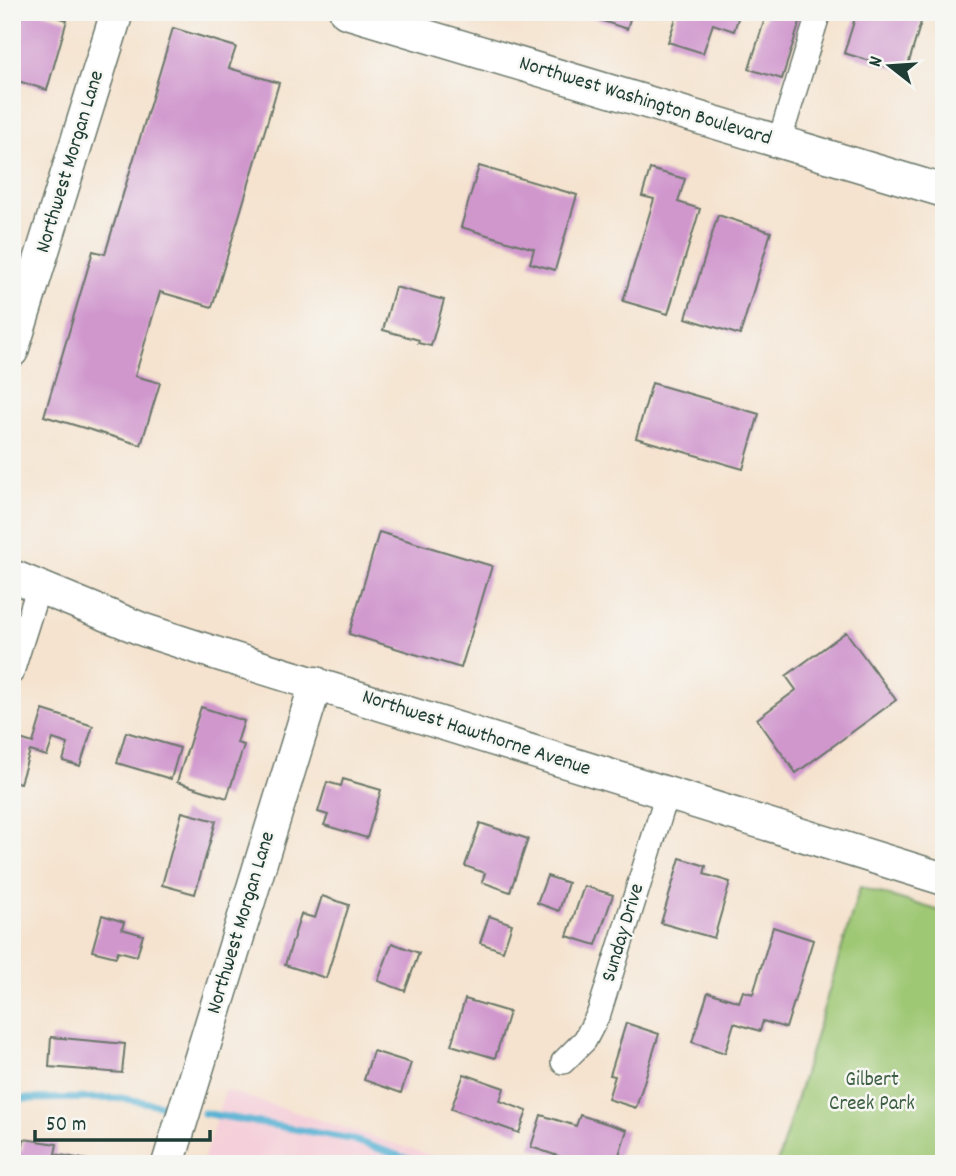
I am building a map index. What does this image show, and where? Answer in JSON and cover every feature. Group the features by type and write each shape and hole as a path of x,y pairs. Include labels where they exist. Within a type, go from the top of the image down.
{"street":[{"name":"Northwest Morgan Lane","path":"12,351 117,12"},
{"name":"Northwest Washington Boulevard","path":"346,12 944,191"},
{"path":"779,142 820,12"},
{"path":"12,672 26,581"},
{"name":"Northwest Hawthorne Avenue","path":"26,581 144,629 944,879"},
{"name":"Northwest Morgan Lane","path":"168,1164 316,683"},
{"name":"Sunday Drive","path":"563,1062 585,1040 599,1013 667,794"}],"shaded area":[{"path":"225,1090 314,1118 458,1164 202,1164"}],"green space":[{"name":"Gilbert Creek Park","path":"860,887 944,912 944,1164 777,1164"}],"building":[{"path":"12,12 41,12 67,20 47,90 18,81 13,98"},
{"path":"575,12 632,12 627,29"},
{"path":"678,12 740,12 734,31 713,24 703,53 668,42"},
{"path":"767,12 803,12 782,79 749,69"},
{"path":"857,12 924,12 906,72 844,53"},
{"path":"173,28 236,47 229,68 279,83 212,307 160,292 135,376 160,383 141,445 44,416 93,251 105,254"},
{"path":"479,166 577,195 555,270 530,263 534,249 461,227"},
{"path":"650,169 685,179 678,202 700,209 668,314 623,301 654,199 642,196"},
{"path":"718,215 771,232 740,335 686,318"},
{"path":"395,287 444,300 431,346 383,330"},
{"path":"652,383 759,414 743,469 636,438"},
{"path":"379,532 492,566 461,668 349,634"},
{"path":"846,632 896,700 796,773 757,719 796,690 786,676"},
{"path":"201,707 244,721 237,743 244,745 227,798 177,782"},
{"path":"43,710 93,726 80,766 63,761 68,744 53,739 47,756 30,751 20,783 12,781 12,754 17,738 33,743"},
{"path":"126,732 180,748 171,779 117,763"},
{"path":"343,779 381,790 367,838 324,825 328,815 318,812 327,782 341,786"},
{"path":"182,812 216,821 195,894 162,885"},
{"path":"480,823 528,839 510,892 482,882 485,873 465,866"},
{"path":"680,858 706,866 704,874 730,882 714,938 661,923"},
{"path":"547,876 568,883 559,911 537,903"},
{"path":"584,886 613,895 596,945 567,936"},
{"path":"322,896 349,905 326,978 285,965 301,914 315,918"},
{"path":"102,915 124,922 122,929 143,935 137,956 118,951 116,957 92,951"},
{"path":"489,916 512,924 503,951 480,943"},
{"path":"773,927 813,940 786,1028 763,1021 760,1031 734,1023 725,1053 692,1042 708,992 739,1002 743,991 753,994"},
{"path":"392,943 419,953 405,991 378,981"},
{"path":"465,999 509,1012 495,1058 451,1045"},
{"path":"626,1023 659,1034 636,1108 608,1099 615,1076 610,1075"},
{"path":"51,1037 125,1044 122,1073 49,1067"},
{"path":"373,1051 411,1063 401,1093 364,1080"},
{"path":"464,1074 504,1088 500,1101 527,1111 519,1133 451,1109"},
{"path":"541,1115 576,1126 580,1115 627,1130 616,1164 582,1164 531,1147"},
{"path":"24,1139 57,1144 55,1154 110,1164 12,1164 12,1150 22,1151"}],"waterway":[{"path":"12,1099 121,1098 166,1106"},
{"path":"204,1113 351,1139 422,1164"}]}
